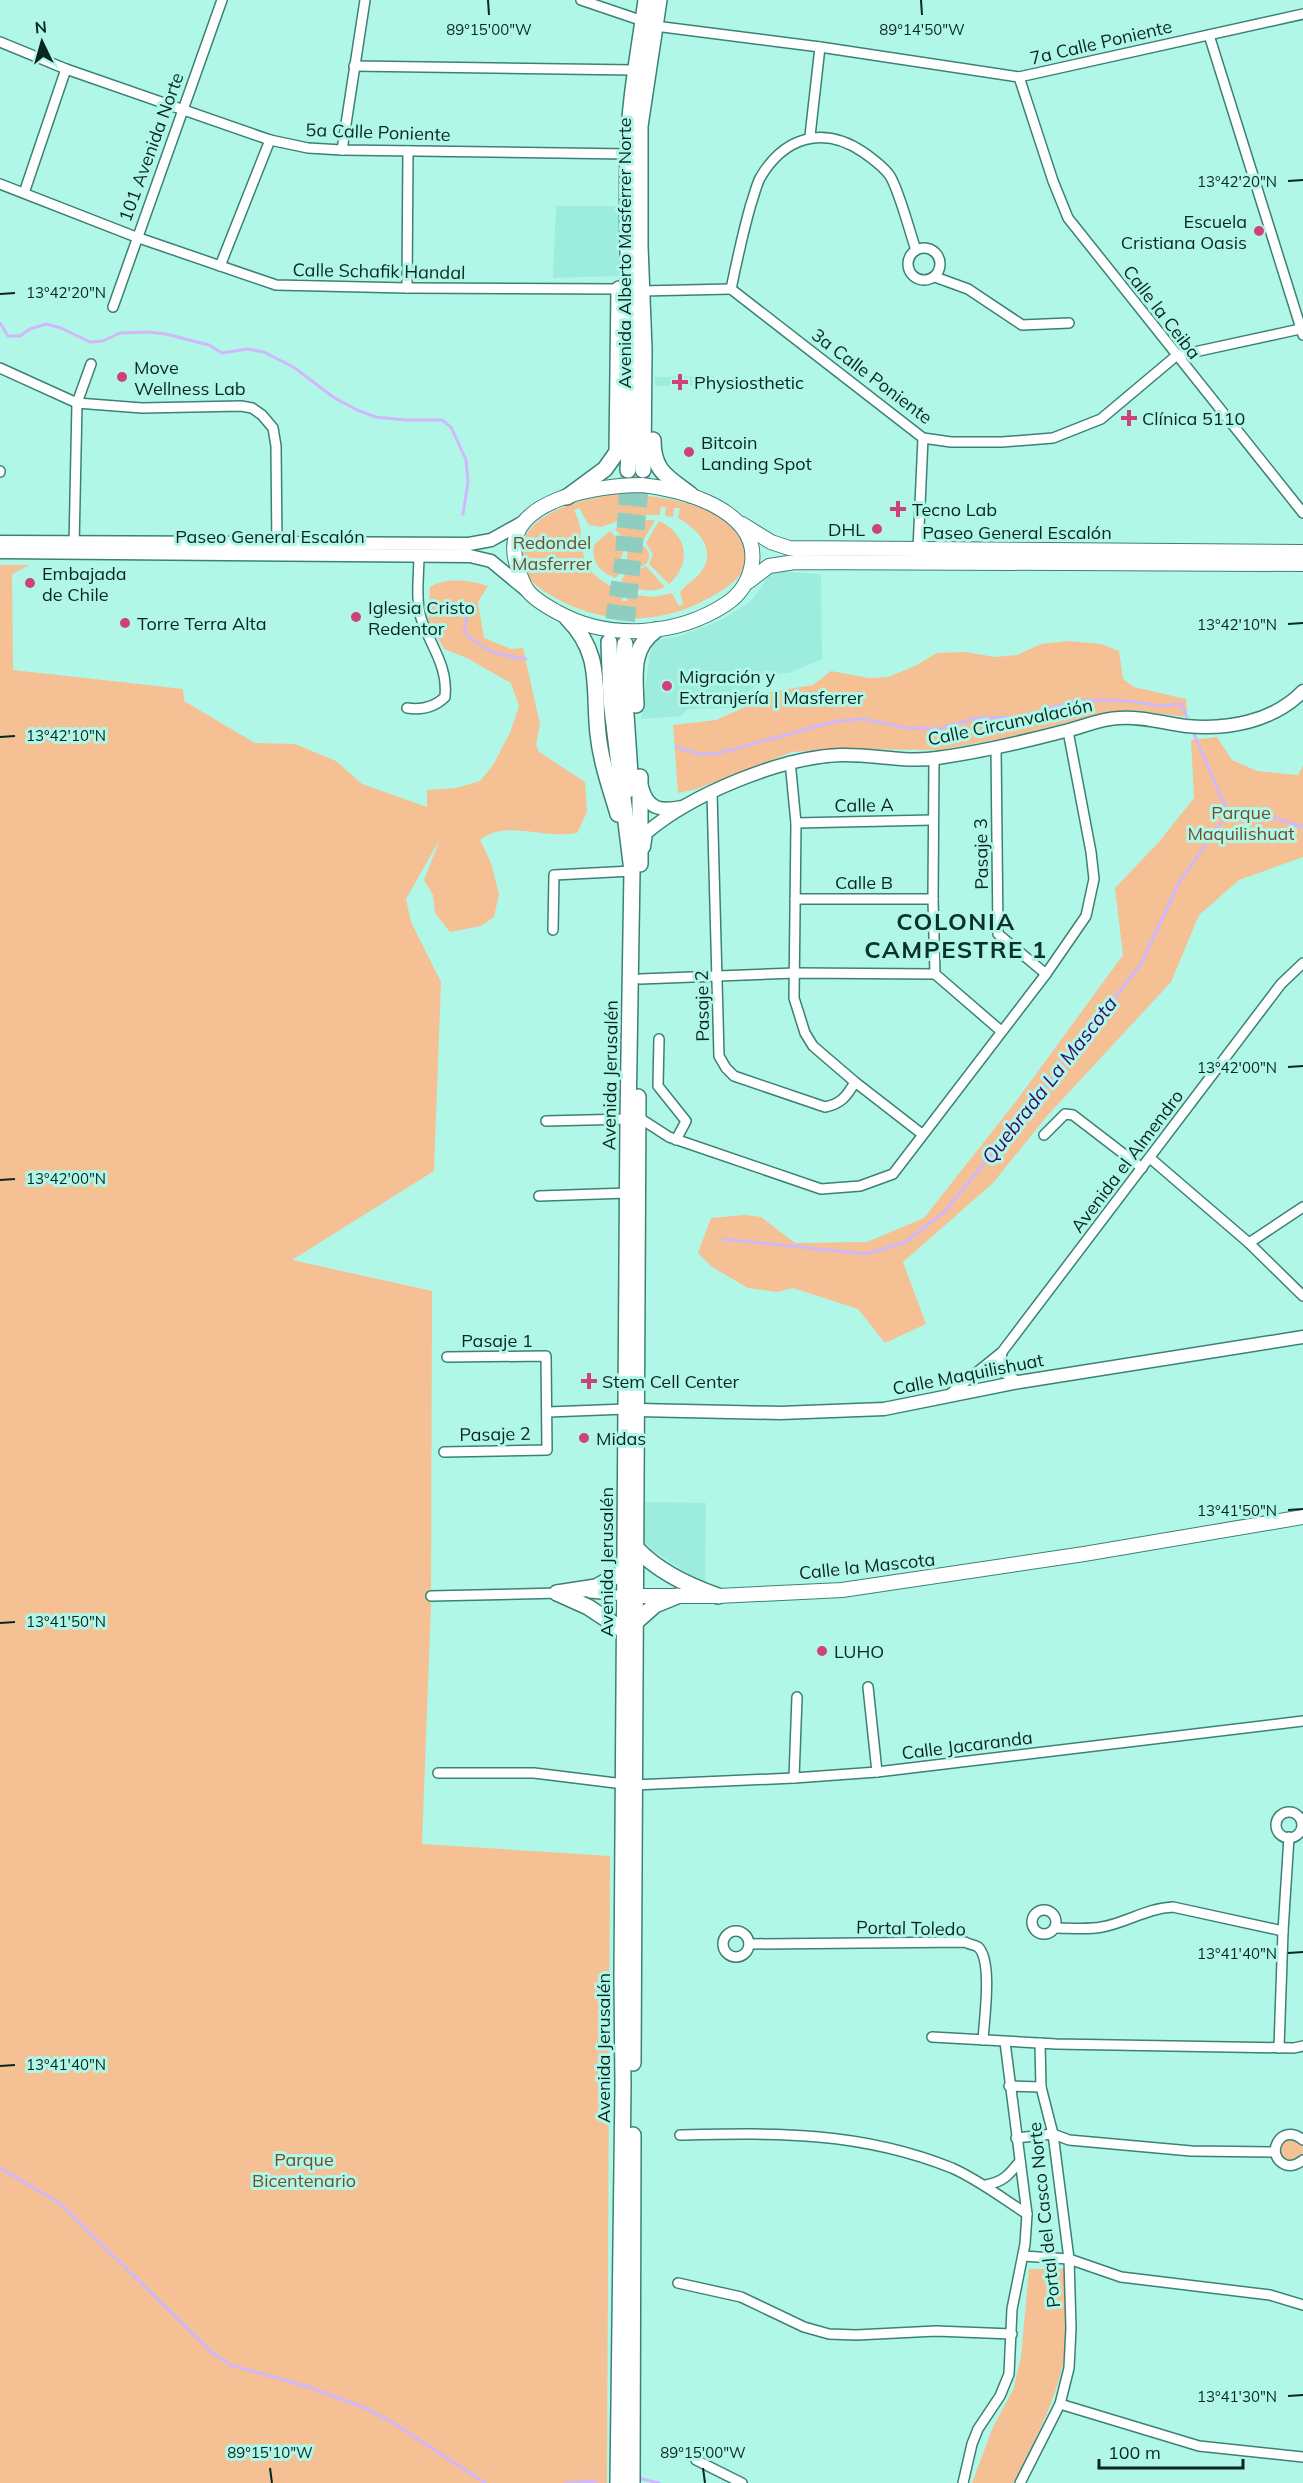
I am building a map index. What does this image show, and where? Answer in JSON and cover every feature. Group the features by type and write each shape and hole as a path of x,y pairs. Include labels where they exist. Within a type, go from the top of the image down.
{"main road":[{"name":"Avenida Alberto Masferrer Norte","path":"630,289 649,24 646,0"},
{"name":"Avenida Alberto Masferrer Norte","path":"635,470 644,349 630,289 628,154 635,70 659,0"},
{"path":"567,497 605,469 617,452 630,289 649,301 651,315 654,459 666,475 691,495"},
{"path":"567,618 594,628 613,631 656,630 691,621 726,604 747,583 752,566 751,549 746,533 738,522 721,509 691,495 668,488 642,485 600,487 567,497 545,506 525,521 518,533 515,554 527,591 567,618 581,632 593,659 598,734 603,766 630,852"},
{"name":"Paseo General Escalón","path":"738,522 771,542 789,548 1303,552"},
{"name":"Paseo General Escalón","path":"747,583 769,566 795,562 1303,564"},
{"path":"636,869 640,777 635,664 642,643 656,630"},
{"name":"Avenida Jerusalén","path":"618,2483 629,1785 637,1621 631,1596 626,1570 632,1409 633,1118 636,869 630,852 611,700 617,643 624,670 636,869 640,979 633,1118 628,1192 632,1409 637,1549 631,1596 626,1632 629,1785 632,2483"},
{"name":"Calle la Mascota","path":"631,1596 718,1596 842,1590 1084,1554 1303,1517"},
{"path":"637,1549 655,1564 687,1584 718,1596"},
{"path":"557,1593 596,1587 626,1570"},
{"path":"557,1593 588,1607 626,1632"},
{"path":"637,1621 655,1605 677,1596"}],"street":[{"name":"101 Avenida Norte","path":"113,306 222,0"},
{"path":"342,150 365,0"},
{"name":"7a Calle Poniente","path":"581,0 649,24 820,46 1019,77 1303,14"},
{"path":"1209,35 1302,330"},
{"name":"5a Calle Poniente","path":"0,42 66,69 182,110 270,140 308,147 342,150 628,154"},
{"path":"810,136 820,46"},
{"path":"354,66 635,70"},
{"path":"24,193 66,69"},
{"name":"Calle la Ceiba","path":"1019,77 1053,181 1068,218 1303,513"},
{"path":"731,289 759,180 774,159 787,148 810,136 838,139 854,146 873,159 891,177 916,250"},
{"path":"220,266 270,140"},
{"path":"407,288 408,151"},
{"path":"0,184 136,237"},
{"name":"Calle Schafik Handal","path":"136,237 259,281 285,286 731,289"},
{"path":"935,277 940,267 939,257 926,248 911,253 907,263 910,274 919,280 935,277 968,290 1022,325 1069,323"},
{"name":"3a Calle Poniente","path":"731,289 923,438 951,442 1053,438 1101,419 1176,356 1302,330"},
{"path":"74,547 76,403 91,364"},
{"path":"0,368 76,403 152,408 241,406 252,408 262,415 273,428 276,447 277,549"},
{"path":"918,550 923,438"},
{"name":"Paseo General Escalón","path":"277,549 469,544 491,540 525,521"},
{"name":"Paseo General Escalón","path":"0,542 74,547 277,549 470,556 488,560 527,591"},
{"name":"Paseo General Escalón","path":"0,552 74,547"},
{"path":"407,708 417,709 436,704 445,697 446,688 444,667 422,620 419,555"},
{"name":"Calle Circunvalación","path":"636,869 646,833 666,818 712,793 790,761 843,755 934,759 1068,731 1096,721 1119,718 1153,720 1185,726 1214,727 1238,724 1259,719 1277,710 1294,700 1303,691"},
{"path":"546,1121 633,1118 676,1140 821,1189 860,1186 892,1174 1046,974 1086,916 1094,879 1068,731"},
{"name":"Pasaje 3","path":"996,747 998,934 1046,974"},
{"path":"934,759 935,974"},
{"path":"790,761 796,823 794,998 805,1033 813,1046 922,1134"},
{"name":"Calle Circunvalación","path":"640,777 645,797 653,806 668,809 689,806"},
{"name":"Pasaje 2","path":"712,793 719,1056 726,1068 735,1076 825,1107 835,1105 847,1097 855,1082"},
{"name":"Calle A","path":"796,823 933,820"},
{"path":"553,930 554,875 636,869"},
{"name":"Calle B","path":"795,899 933,899"},
{"name":"Avenida el Almendro","path":"950,1394 1002,1352 1281,984 1303,963"},
{"path":"640,979 795,973 935,974 1001,1031"},
{"path":"659,1039 658,1086 686,1121 676,1140"},
{"path":"1044,1135 1065,1114 1073,1115 1142,1168"},
{"path":"1150,1158 1249,1244 1303,1296"},
{"path":"539,1196 628,1192"},
{"path":"1249,1244 1303,1207"},
{"name":"Calle Maquilishuat","path":"548,1412 632,1409 829,1412 884,1409 1019,1382 1303,1337"},
{"path":"1002,1352 1000,1366 1004,1373 1019,1382"},
{"name":"Pasaje 1","path":"447,1356 546,1356 548,1412"},
{"name":"Pasaje 2","path":"444,1452 548,1450 548,1412"},
{"name":"Calle la Mascota","path":"431,1596 592,1593 631,1596"},
{"path":"868,1687 877,1772"},
{"path":"794,1778 797,1697"},
{"name":"Calle Jacaranda","path":"438,1773 534,1773 629,1785 794,1778 877,1772 1303,1721"},
{"path":"1288,1812 1300,1814 1302,1828 1297,1835 1289,1837 1278,1832 1278,1819 1288,1812"},
{"path":"1280,2048 1283,1931 1289,1837"},
{"path":"1055,1928 1102,1927 1140,1913 1173,1906 1283,1931"},
{"name":"Portal Toledo","path":"749,1944 965,1942 978,1947 984,1957 987,1984 983,2040"},
{"path":"932,2037 1005,2042 1300,2048"},
{"path":"963,2483 978,2429 1000,2396 1009,2374 1012,2309 1023,2256 1027,2214 1005,2042"},
{"name":"Portal del Casco Norte","path":"1020,2483 1060,2404 1069,2368 1072,2297 1069,2259 1053,2134 1041,2086 1040,2043"},
{"path":"1009,2086 1041,2086"},
{"path":"680,2135 754,2133 835,2137 877,2144 953,2169 986,2185 1027,2214"},
{"path":"1016,2138 1053,2134 1069,2140 1191,2151 1275,2152"},
{"path":"1303,2140 1294,2134 1284,2135 1277,2142 1275,2152 1280,2161 1290,2166 1303,2160"},
{"path":"986,2185 999,2182 1007,2177 1020,2161"},
{"path":"1023,2256 1069,2259 1121,2277 1270,2295 1303,2305"},
{"path":"678,2283 741,2297 804,2327 829,2334 936,2331 1012,2334"},
{"path":"1060,2404 1199,2446 1303,2457"},
{"path":"696,2460 742,2483"}],"shaded area":[{"path":"556,206 621,206 621,276 553,278"},
{"name":"Physiosthetic","path":"714,376 713,386 655,386 655,377"},
{"path":"773,571 821,574 822,659 789,673 771,674 727,708 688,709 681,716 641,719 651,646 656,640 680,636 719,621 750,602"},
{"path":"645,1502 706,1503 705,1585 652,1550 643,1541"}],"green space":[{"name":"Redondel Masferrer","path":"620,494 653,496 690,504 707,511 722,519 735,531 745,550 745,567 737,579 718,593 699,603 663,615 644,618 606,616 569,605 541,589 527,577 522,559 523,543 529,530 541,519 555,511 589,499","holes":["661,507 666,507 665,516 673,517 674,508 680,508 678,518 703,540 706,548 706,564 699,575 680,592 683,604 679,606 672,593 654,597 627,594 627,601 622,601 622,592 603,581 588,567 574,510 579,508 589,525 601,527 635,515 660,515"]},
{"path":"655,520 643,541 634,540 628,543 615,529 628,522"},
{"path":"659,521 676,533 684,550 682,567 669,584 649,564 653,555 646,543"},
{"path":"610,531 625,546 621,558 626,565 616,578 601,570 595,562 593,551 594,545"},
{"path":"638,545 646,548 649,556 646,564 638,567 630,564 627,556 630,548"},
{"name":"Parque Bicentenario","path":"0,565 30,565 12,574 13,670 183,689 184,701 255,743 295,744 336,761 362,784 427,807 427,790 456,788 480,781 493,765 510,733 519,706 511,683 467,658 444,649 428,620 430,587 458,580 488,586 478,602 484,638 511,649 523,648 540,724 536,745 539,752 585,782 587,812 577,833 506,830 480,840 491,863 499,894 494,917 481,926 450,932 435,913 433,895 424,880 440,839 406,899 411,922 441,982 434,1171 292,1260 432,1291 431,1605 422,1844 610,1856 607,2483 0,2483"},
{"path":"646,566 665,587 642,590 621,581 629,568 639,570"},
{"path":"1068,641 1101,644 1119,651 1123,679 1134,687 1186,699 1187,717 1132,710 1106,712 1010,737 939,750 840,749 792,752 697,789 678,793 673,725 716,720 743,708 769,692 813,685 831,671 869,678 888,677 915,666 937,653 965,652 995,657 1017,655 1041,644"},
{"name":"Parque Maquilishuat","path":"1217,737 1232,760 1257,771 1298,775 1303,766 1303,857 1239,880 1199,915 1171,982 1047,1116 993,1183 903,1262 926,1324 885,1343 858,1309 793,1288 777,1292 748,1288 712,1267 698,1253 711,1218 745,1215 761,1217 795,1243 867,1242 924,1218 1017,1100 1123,955 1115,888 1158,843 1194,798 1191,740"},
{"path":"1291,2138 1299,2142 1303,2150 1299,2158 1291,2162 1283,2158 1279,2150 1283,2142"},
{"path":"1029,2269 1065,2269 1067,2335 1059,2381 1046,2416 1013,2483 972,2483 993,2427 1013,2390 1021,2357"}],"waterway":[{"path":"0,323 8,336 20,336 30,329 46,324 61,328 90,342 103,341 120,333 147,332 166,334 209,345 222,353 247,349 264,352 295,368 333,397 357,410 376,417 442,420 451,427 466,460 468,482 463,514"},
{"path":"469,603 464,632 492,652 526,659"},
{"path":"676,747 699,754 719,753 837,721 863,719 908,728 937,729 976,718 1018,717 1078,700 1129,701 1161,706 1181,704 1187,717"},
{"path":"1194,734 1228,813"},
{"name":"Quebrada La Mascota","path":"723,1239 866,1254 906,1242 945,1211 1023,1116 1141,964 1180,881 1228,813 1243,808 1303,827"},
{"path":"0,2168 61,2204 212,2353 231,2365 309,2387 365,2408 392,2422 485,2483"},
{"path":"637,2478 659,2483"},
{"path":"566,2483 596,2481"}],"tunnel":[{"path":"609,642 622,561 628,470"},
{"path":"625,644 643,471"}],"place":[{"name":"Escuela Cristiana Oasis","path":"1259,231"},
{"name":"Move Wellness Lab","path":"122,377"},
{"name":"Physiosthetic","path":"680,382"},
{"name":"Clínica 5110","path":"1129,418"},
{"name":"Bitcoin Landing Spot","path":"689,452"},
{"name":"Tecno Lab","path":"898,509"},
{"name":"DHL","path":"877,529"},
{"name":"Embajada de Chile","path":"30,583"},
{"name":"Iglesia Cristo Redentor","path":"356,617"},
{"name":"Torre Terra Alta","path":"125,623"},
{"name":"Migración y Extranjería | Masferrer","path":"667,686"},
{"name":"Stem Cell Center","path":"589,1381"},
{"name":"Midas","path":"584,1438"},
{"name":"LUHO","path":"822,1651"}],"district":[{"name":"COLONIA CAMPESTRE 1","path":"956,935"}]}
